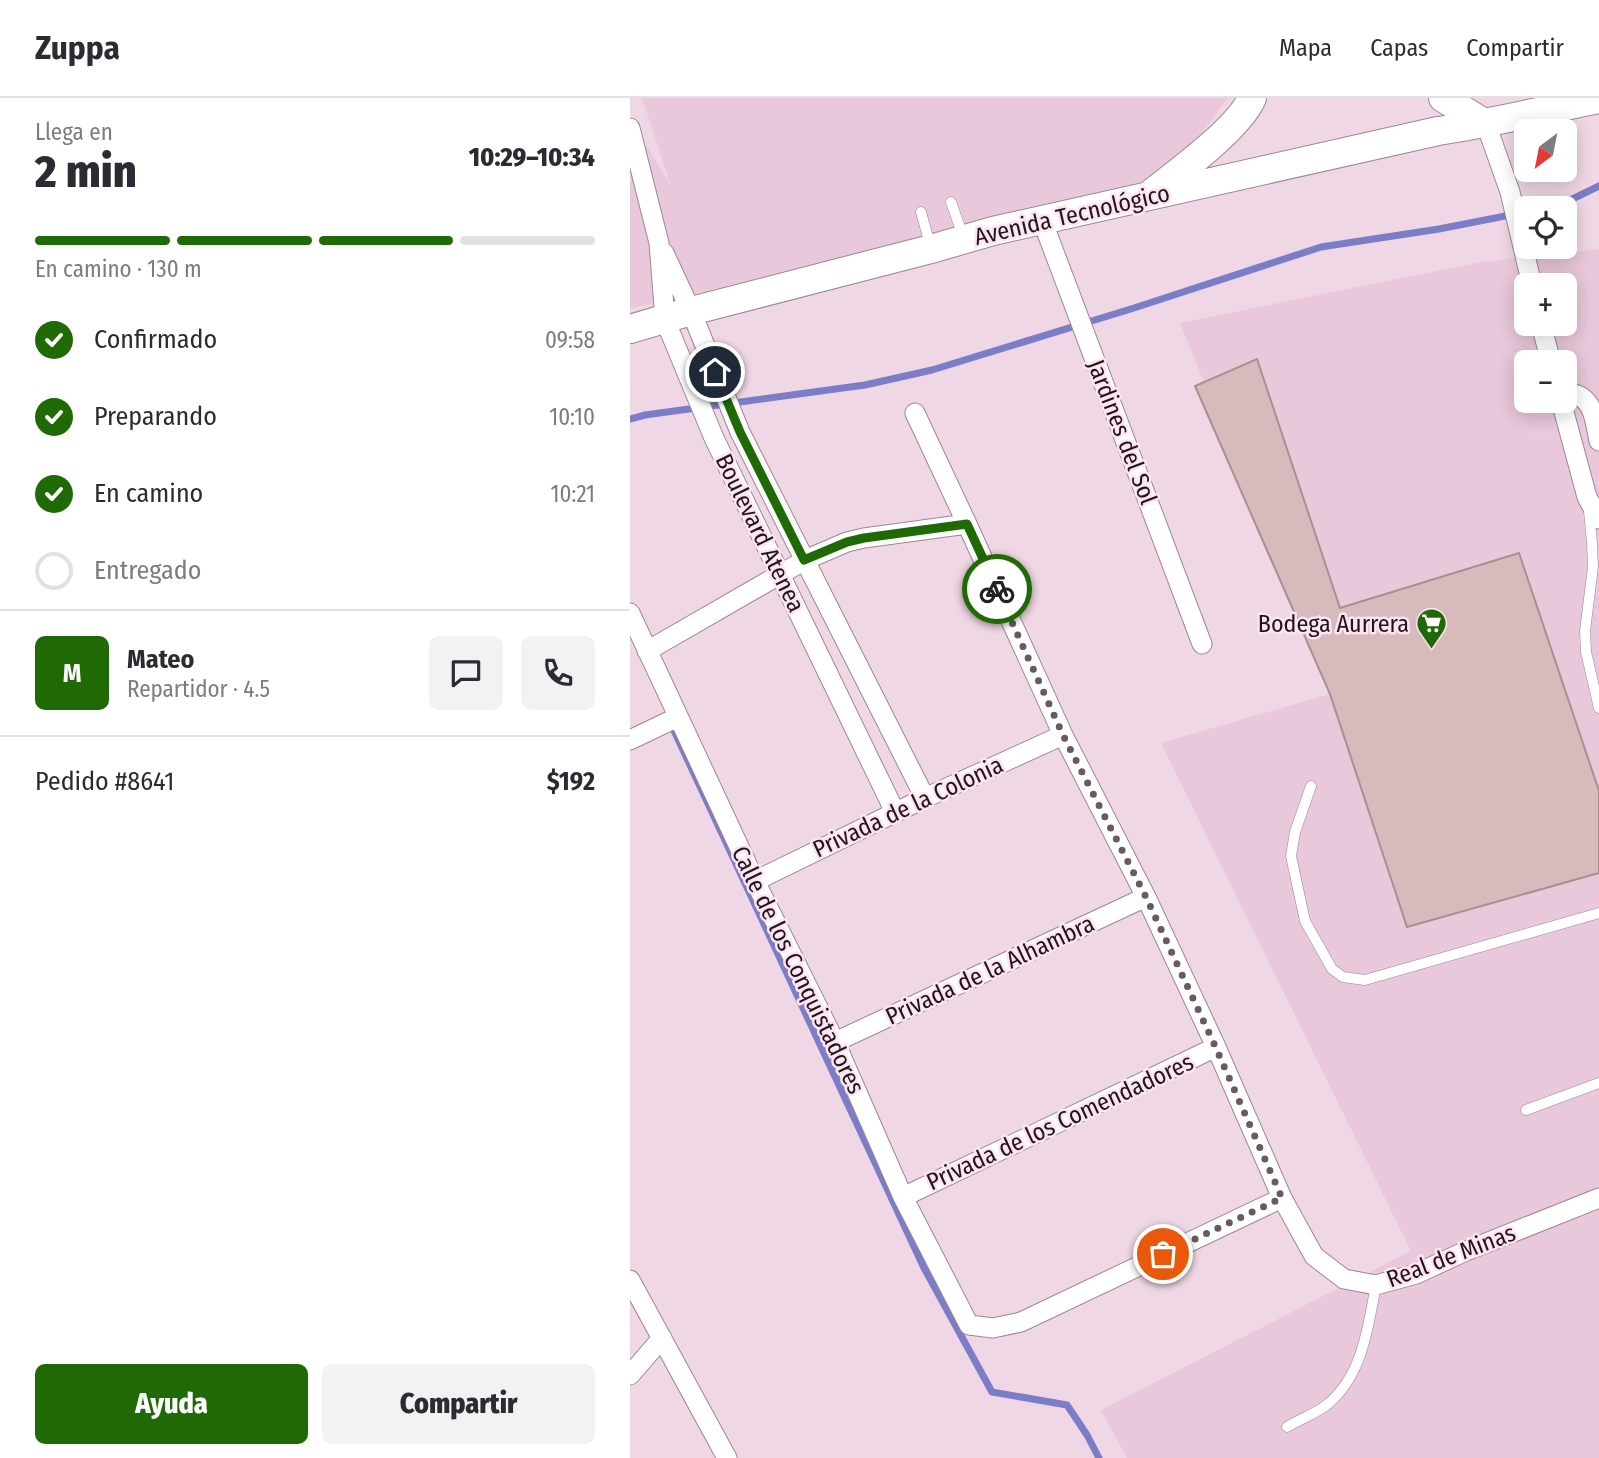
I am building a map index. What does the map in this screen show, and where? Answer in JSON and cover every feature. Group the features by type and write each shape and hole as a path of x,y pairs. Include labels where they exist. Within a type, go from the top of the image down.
{"main road":[{"path":"1146,197 1222,135 1248,107 1252,98"},
{"path":"1443,98 1517,116 1599,99"},
{"name":"Avenida Tecnológico","path":"630,329 1042,220 1438,131 1491,111"}],"street":[{"path":"1491,111 1529,273"},
{"name":"Boulevard Atenea","path":"630,128 678,315 695,397 895,812"},
{"name":"Jardines del Sol","path":"1042,220 1202,644"},
{"name":"Boulevard Atenea","path":"659,243 678,315 723,392 740,432 925,798"},
{"path":"1577,394 1588,402 1592,410 1599,441"},
{"name":"Real de Minas","path":"915,413 1063,735 1146,897 1282,1198 1314,1256 1344,1279 1376,1285 1416,1274 1599,1198"},
{"path":"1564,413 1587,497 1599,519"},
{"path":"648,650 804,560 847,542 967,524"},
{"name":"Calle de los Conquistadores","path":"630,614 755,881 835,1042 903,1197 970,1325 993,1328 1021,1322 1282,1198"},
{"path":"630,740 678,717"},
{"name":"Privada de la Colonia","path":"755,881 895,812 1063,735"},
{"name":"Privada de la Alhambra","path":"835,1042 1146,897"},
{"name":"Privada de los Comendadores","path":"903,1197 1216,1048"},
{"path":"630,1280 727,1458"},
{"path":"630,1375 662,1338"}],"lane":[{"path":"951,202 965,239"},
{"path":"921,212 931,249"},
{"path":"1587,497 1592,567 1585,631 1586,652 1599,708"},
{"path":"1311,786 1295,832 1291,856 1305,921 1332,970 1343,977 1365,980 1599,913"},
{"path":"1526,1110 1599,1083"},
{"path":"1287,1427 1327,1405 1343,1390 1358,1362 1376,1285"}],"shaded area":[{"path":"642,98 1228,98 1165,182 630,309 630,118 671,186"},
{"path":"1599,249 1599,1458 1127,1458 1101,1410 1411,1251 1161,743 1330,694 1180,323 1482,262 1514,258 1577,259 1577,251"}],"building":[{"name":"Bodega Aurrera","path":"1257,359 1340,608 1519,553 1599,791 1599,873 1407,927 1330,694 1195,386"}],"waterway":[{"path":"1577,197 1599,186"},
{"path":"630,419 865,385 932,370 1321,247 1514,214"},
{"path":"670,722 924,1268 992,1392 1067,1405 1099,1458"}],"way so far":[{"path":"997,589 1063,735 1146,897 1282,1198 1163,1254"}],"place":[{"name":"Bodega Aurrera","path":"1432,651"}],"route":[{"path":"715,372 740,432 804,560 864,538 967,524 997,589"}]}
